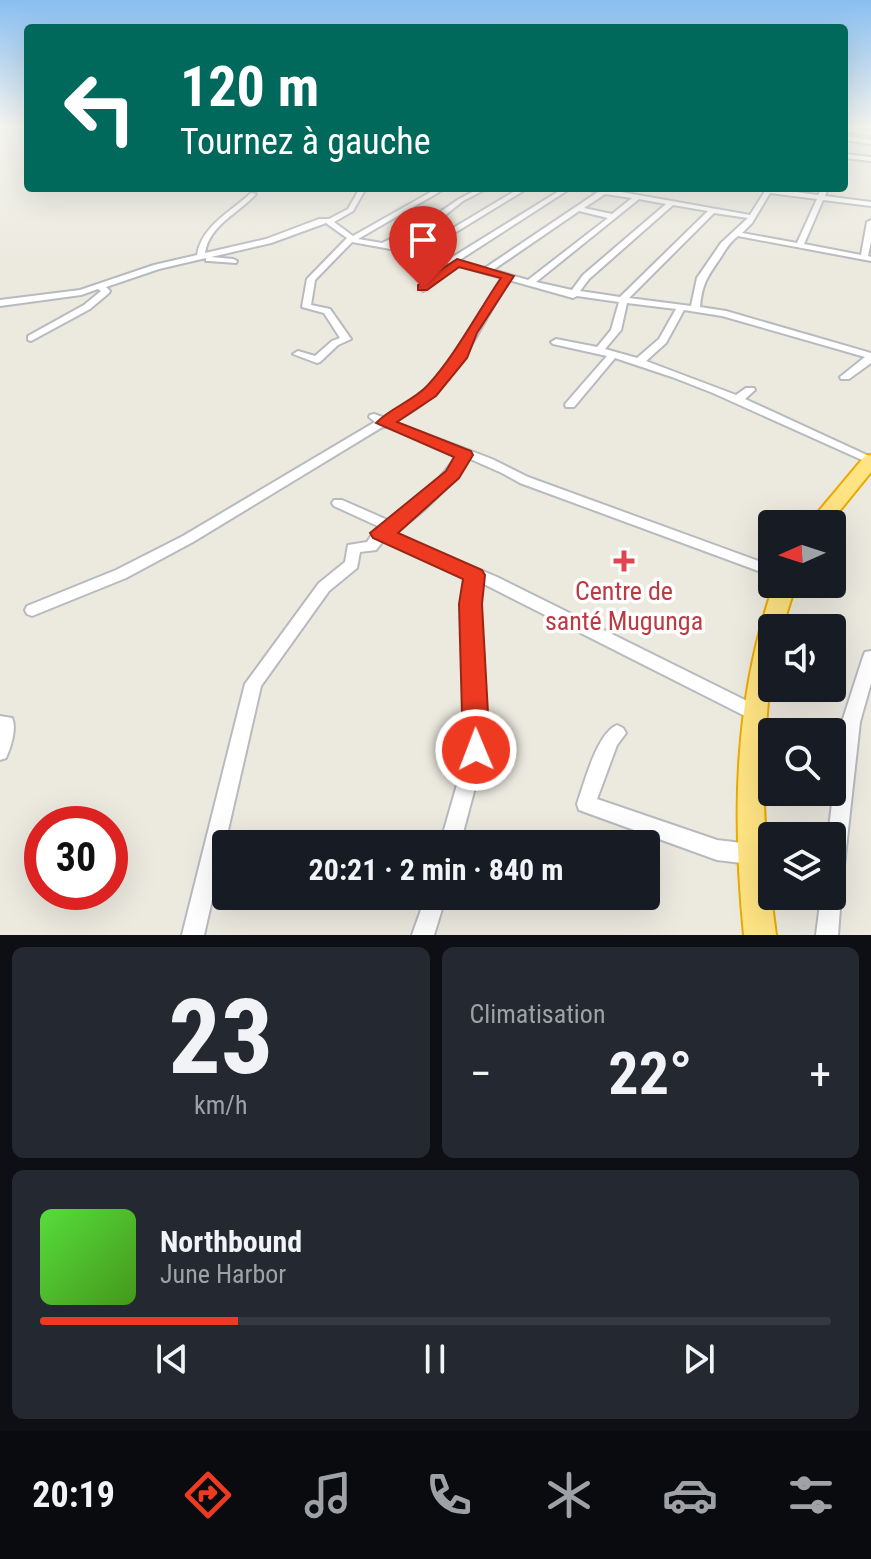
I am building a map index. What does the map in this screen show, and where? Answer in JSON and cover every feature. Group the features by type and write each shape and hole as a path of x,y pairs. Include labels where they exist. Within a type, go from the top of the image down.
{"highway":[{"path":"830,510 871,460"},
{"path":"760,935 750,854 755,713 763,656 781,598"}],"street":[{"path":"0,303 81,292 200,257 268,241 322,221 330,221 351,210 361,192"},
{"path":"298,354 317,360 335,343 346,339 327,311 306,307 311,279 351,239 428,192"},
{"path":"385,244 430,223 477,192"},
{"path":"419,252 518,192"},
{"path":"423,288 454,262 562,192"},
{"path":"488,270 603,192"},
{"path":"610,192 752,217"},
{"path":"695,309 699,280 721,252 723,244 752,217 768,192"},
{"path":"784,192 871,204"},
{"path":"799,246 823,192"},
{"path":"200,257 201,242 206,235 253,194"},
{"path":"529,284 638,197"},
{"path":"573,295 586,277 672,203"},
{"path":"580,209 614,217"},
{"path":"600,350 616,330 625,295 712,211"},
{"path":"330,221 351,239 419,252 529,284 573,295 695,309 757,321 871,357"},
{"path":"737,234 867,258 871,222"},
{"path":"200,257 233,261"},
{"path":"32,610 121,574 188,539 430,393 461,354 470,333 508,276"},
{"path":"31,338 87,307 106,291 100,286"},
{"path":"639,362 663,341 681,308"},
{"path":"556,342 600,350 639,362 871,460"},
{"path":"570,405 613,355"},
{"path":"845,377 871,357"},
{"path":"736,401 750,390"},
{"path":"380,421 758,566"},
{"path":"193,935 253,684 324,587 352,564 353,548 371,547 453,474 464,455"},
{"path":"338,503 386,531 755,713"},
{"path":"454,830 476,750 471,604 474,575"},
{"path":"839,822 849,733 871,657"},
{"path":"0,723 6,723 0,752"},
{"path":"617,733 610,740 586,804 717,850 750,854"},
{"path":"423,935 431,910"},
{"path":"827,935 830,910"}],"place":[{"name":"Centre de santé Mugunga","path":"624,561"}],"route":[{"path":"423,288 457,263 508,276 470,333 461,354 430,393 385,423 464,455 453,474 393,528 380,533 474,575 471,604 476,750"}]}
